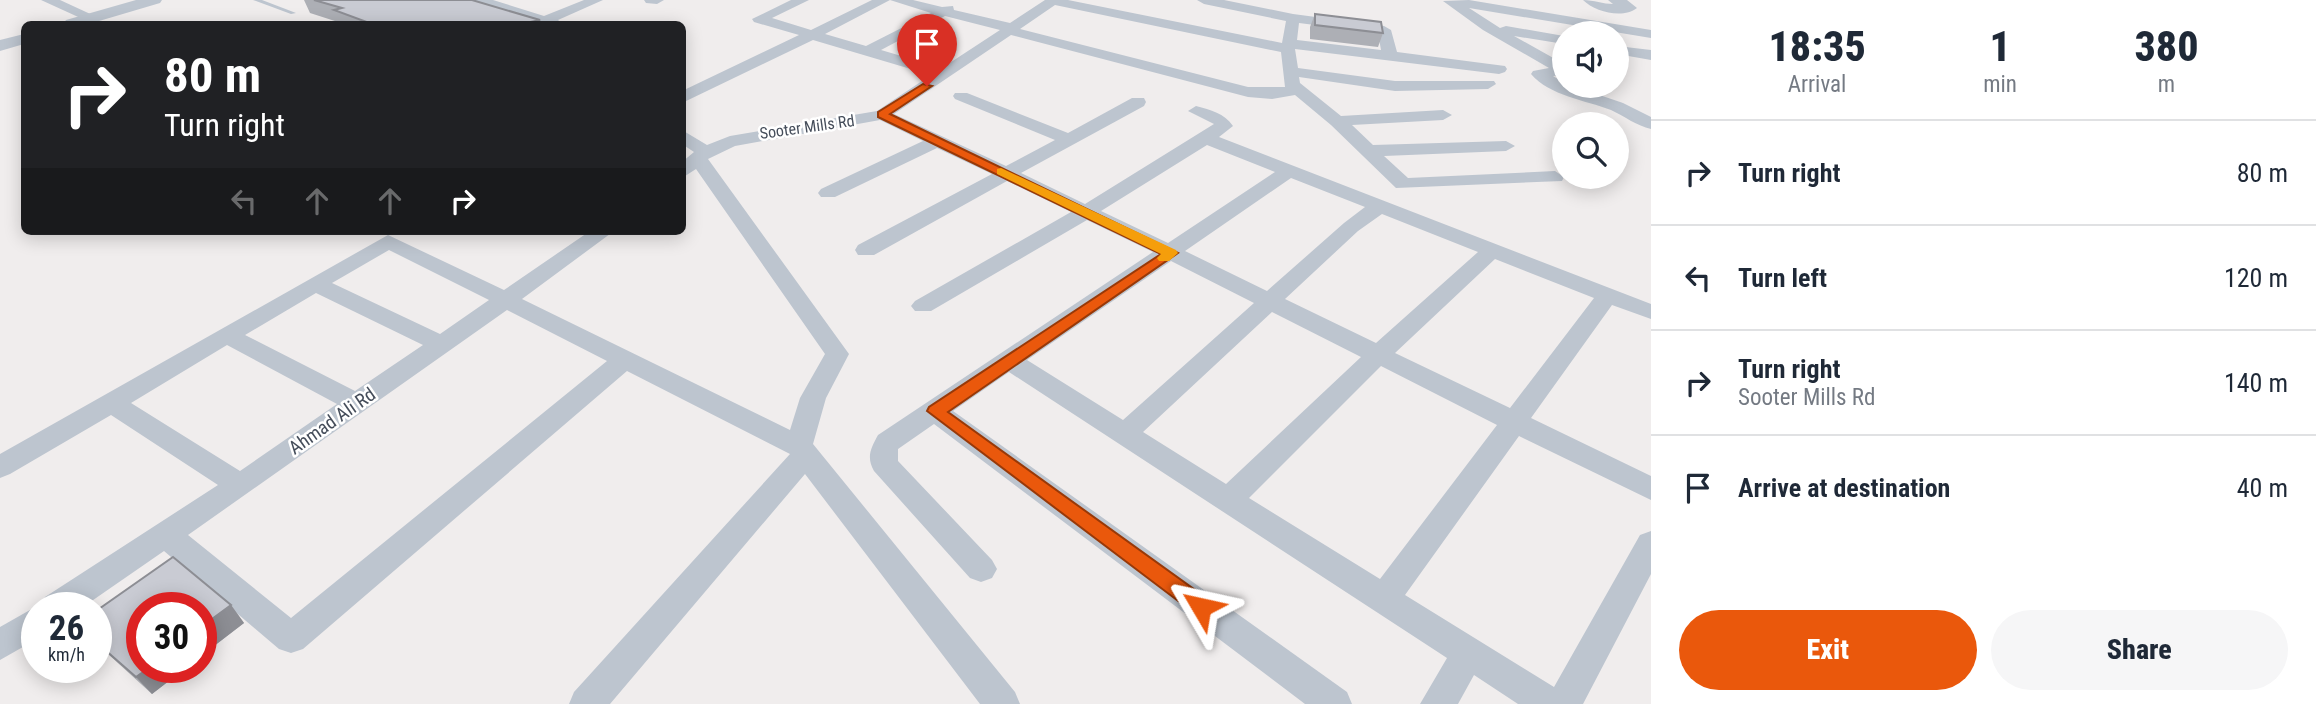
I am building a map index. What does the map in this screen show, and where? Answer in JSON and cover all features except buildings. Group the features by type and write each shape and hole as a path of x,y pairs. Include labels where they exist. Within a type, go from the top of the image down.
{"street":[{"path":"48,0 92,18"},
{"path":"82,21 154,0"},
{"path":"480,0 548,21"},
{"path":"553,21 596,0"},
{"path":"802,0 759,19 945,74"},
{"path":"686,96 883,0"},
{"path":"896,0 1248,92 1272,94 1297,90"},
{"path":"868,51 962,0"},
{"path":"1054,0 1288,46 1499,69"},
{"name":"Sooter Mills Rd","path":"695,161 730,141 751,135 882,115 1054,0"},
{"path":"1103,11 1116,0"},
{"path":"1204,0 1252,4 1293,18 1384,30 1390,56"},
{"path":"1450,0 1488,27 1552,63"},
{"path":"1450,0 1577,21"},
{"path":"1589,0 1598,6 1613,5 1628,10 1635,8"},
{"path":"1320,21 1327,3"},
{"path":"1293,18 1288,46 1290,80 1297,90 1337,121 1403,184 1552,177"},
{"path":"1488,27 1552,38"},
{"path":"1629,30 1651,34"},
{"path":"0,46 21,40"},
{"path":"1629,52 1651,55"},
{"path":"1629,65 1651,64"},
{"path":"1289,71 1395,86 1488,84"},
{"path":"1552,72 1539,74 1552,83"},
{"path":"961,96 1068,139"},
{"path":"1592,98 1651,124"},
{"path":"866,250 1138,102"},
{"path":"1617,107 1651,109"},
{"path":"923,306 1086,212 1224,126 1224,123 1196,111"},
{"path":"882,115 1171,253 1651,489"},
{"path":"1337,121 1443,115"},
{"path":"1206,138 1651,312"},
{"path":"828,193 938,141"},
{"path":"587,704 802,450 813,398 837,354 695,161 686,143"},
{"path":"1368,151 1506,146"},
{"path":"981,569 884,464 883,451 888,442 1290,170"},
{"path":"1124,434 1352,227 1380,206"},
{"name":"Ahmad Ali Rd","path":"80,592 358,404 598,235"},
{"path":"0,467 388,241 626,358 802,450 1002,704"},
{"path":"1228,500 1378,355 1492,250"},
{"path":"316,284 443,345"},
{"path":"1384,599 1608,295"},
{"path":"228,336 358,404"},
{"path":"166,535 291,638 626,358"},
{"path":"1010,361 1549,704"},
{"path":"112,403 240,485"},
{"path":"936,411 1334,704"},
{"path":"1564,704 1651,544"},
{"path":"1,643 21,631"},
{"path":"1438,704 1469,653"}],"lane":[{"path":"256,0 293,13"}],"slow traffic":[{"path":"1001,171 1171,253 1164,258"}],"route":[{"path":"927,86 882,115 1171,253 936,411 1201,607"}]}
